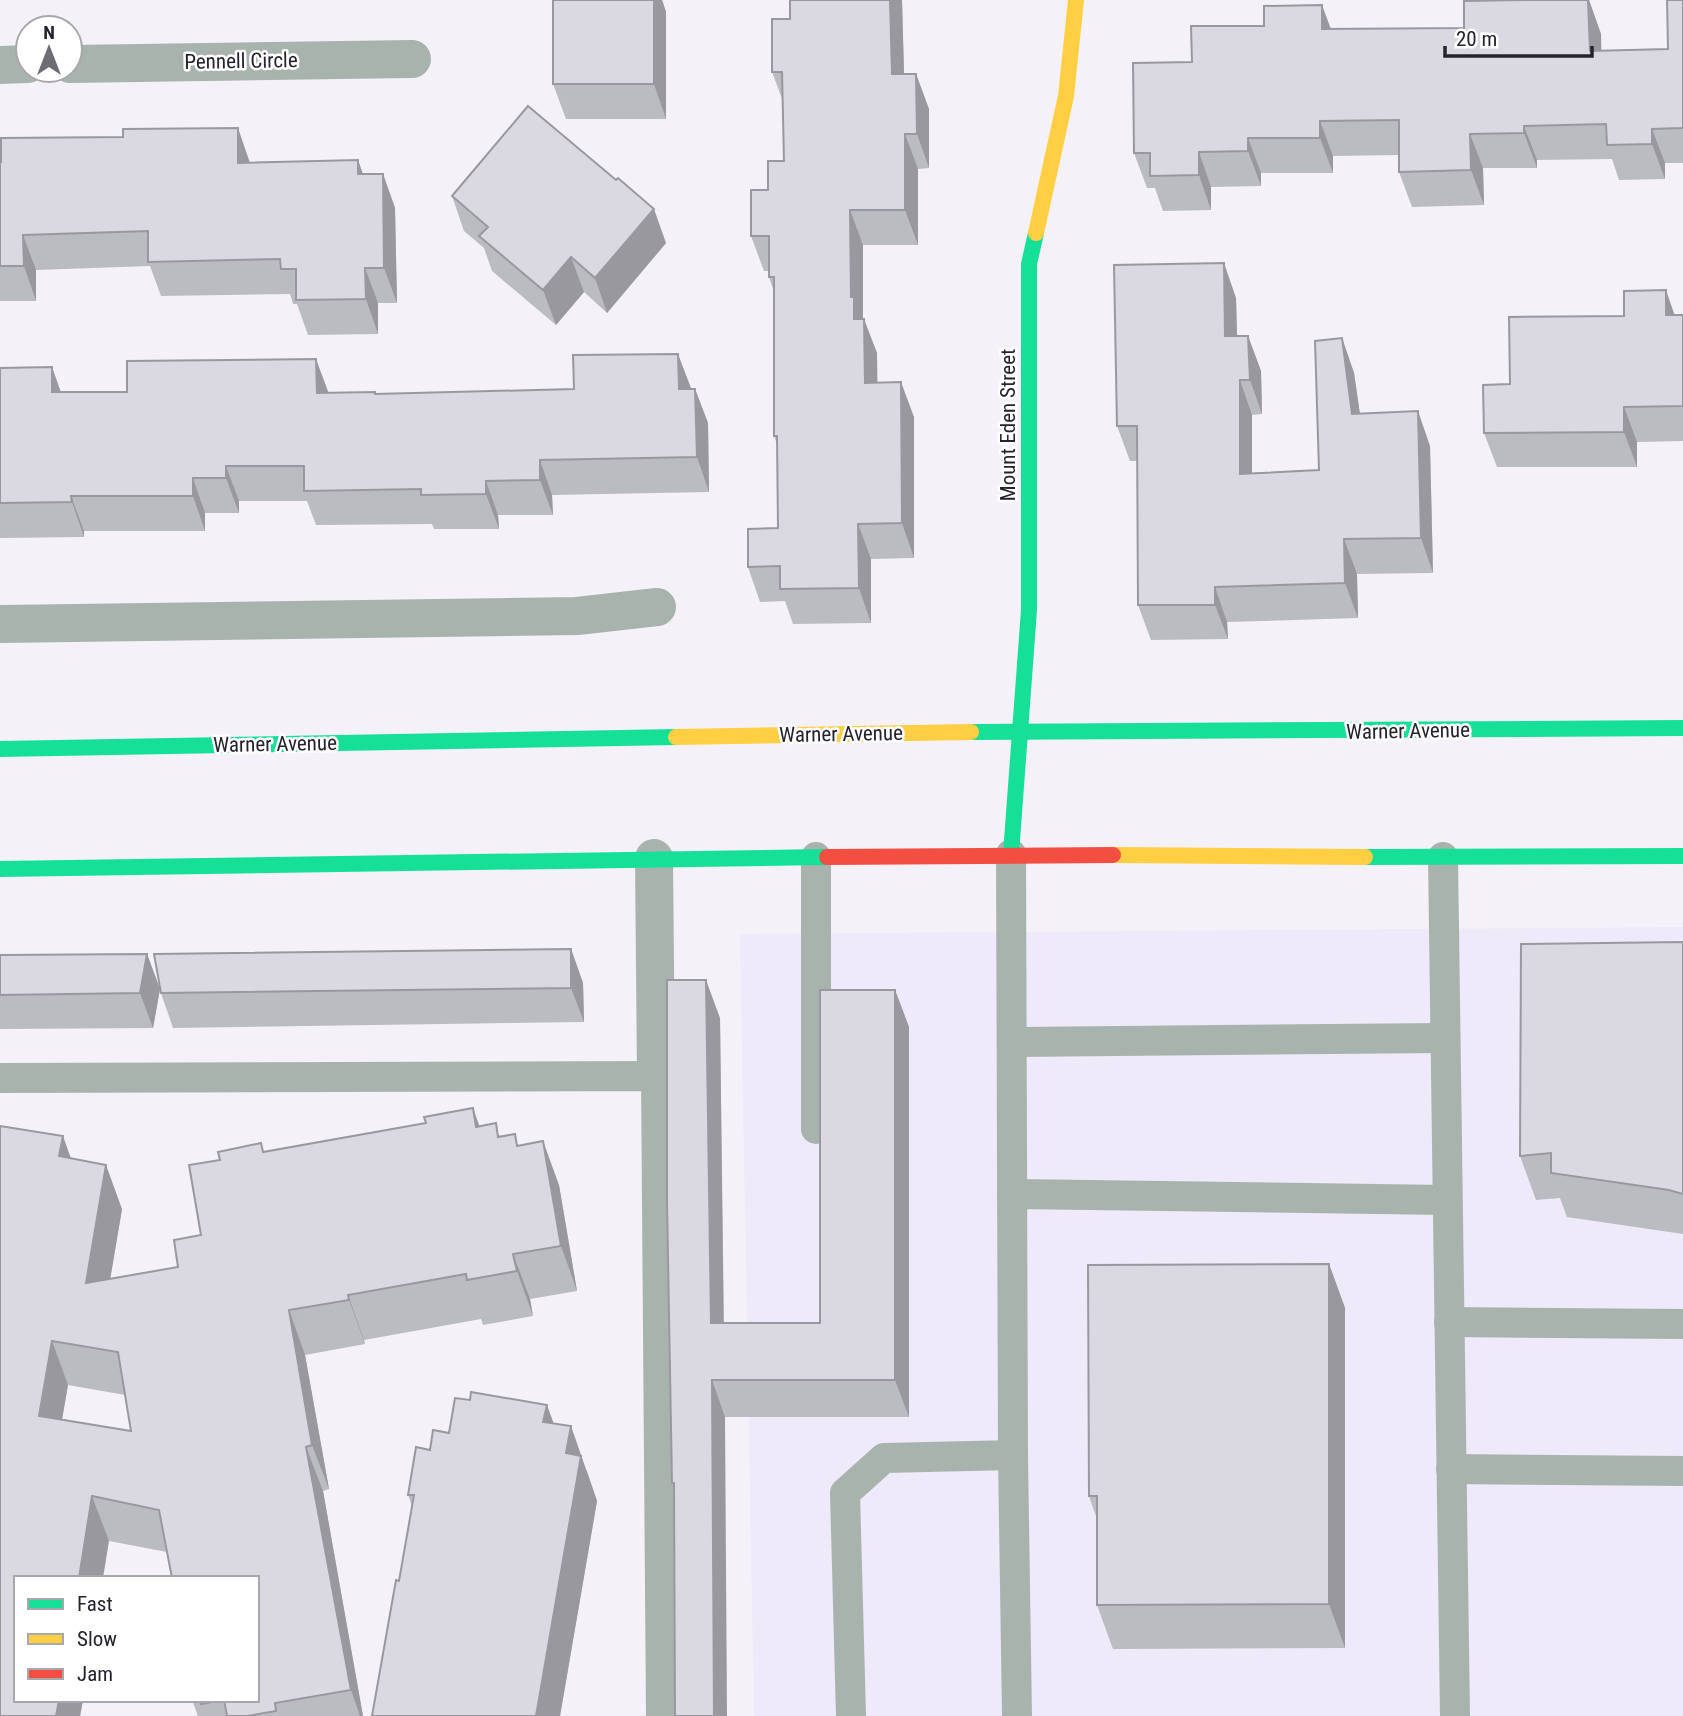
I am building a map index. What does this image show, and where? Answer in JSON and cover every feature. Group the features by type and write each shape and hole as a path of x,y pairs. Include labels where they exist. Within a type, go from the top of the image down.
{"main road":[{"name":"Mount Eden Street","path":"1011,854 1030,610 1029,264 1066,96 1076,0"},
{"name":"Warner Avenue","path":"0,749 1022,731 1346,732 1683,728"},
{"path":"0,869 1011,854 1683,856"}],"street":[{"name":"Pennell Circle","path":"84,64 412,59"},
{"path":"0,624 577,616 657,607"},
{"path":"654,858 656,1076"}],"lane":[{"path":"1011,854 1013,1455 1017,1716"},
{"path":"816,857 816,1129"},
{"path":"1443,857 1455,1716"},
{"path":"1012,1042 1445,1038"},
{"path":"0,1078 656,1076 662,1716"},
{"path":"1012,1194 1447,1200"},
{"path":"1449,1322 1683,1324"},
{"path":"851,1716 845,1493 884,1458 1013,1455"},
{"path":"1451,1469 1683,1471"}],"shaded area":[{"path":"1683,927 1683,1716 754,1716 740,934"}],"building":[{"path":"553,0 654,0 654,84 553,84"},
{"path":"790,0 890,0 892,74 916,74 917,134 905,134 905,210 850,210 851,297 854,297 854,319 864,319 865,383 901,382 902,523 858,524 859,588 780,589 780,566 748,567 748,529 778,528 777,436 774,436 774,277 769,277 769,236 751,236 751,190 768,190 768,161 784,161 782,72 772,72 772,19 790,19"},
{"path":"1588,0 1590,51 1668,49 1667,0 1683,0 1683,128 1652,129 1652,144 1607,145 1606,124 1524,126 1524,133 1470,134 1471,170 1399,172 1399,120 1320,121 1320,138 1248,138 1248,151 1199,152 1199,175 1150,176 1150,153 1134,153 1133,63 1192,62 1191,26 1264,26 1264,6 1322,5 1322,29 1464,28 1464,1"},
{"path":"528,106 654,209 595,278 571,257 543,290 479,236 488,227 452,196"},
{"path":"238,128 238,163 358,160 358,174 383,174 384,268 365,268 366,299 296,300 296,269 281,269 280,259 148,262 148,231 23,235 24,266 0,266 1,138 123,137 123,129"},
{"path":"1224,263 1225,336 1248,336 1250,380 1240,380 1240,474 1319,470 1315,341 1342,338 1352,414 1418,411 1421,538 1344,539 1345,583 1215,587 1215,605 1138,605 1137,426 1117,426 1114,265"},
{"path":"1666,290 1666,315 1683,315 1683,406 1624,407 1624,432 1484,433 1483,385 1510,384 1509,317 1624,316 1624,291"},
{"path":"678,354 679,389 695,389 697,457 540,460 540,480 486,481 486,494 421,495 421,489 304,491 304,466 226,466 226,478 193,478 193,496 71,496 72,502 0,503 0,368 52,367 52,392 127,392 127,361 316,359 317,393 375,394 574,389 573,355"},
{"path":"1683,942 1683,1194 1551,1173 1551,1153 1520,1156 1521,944"},
{"path":"571,949 571,988 161,993 154,954"},
{"path":"147,954 140,993 0,995 0,955"},
{"path":"667,980 706,980 711,1323 820,1323 820,990 895,990 895,1380 712,1380 714,1716 675,1716 674,1483 667,1201"},
{"path":"473,1108 476,1127 496,1123 498,1137 515,1134 517,1146 543,1141 561,1246 513,1254 517,1271 467,1280 466,1274 348,1295 349,1300 289,1310 312,1445 306,1447 351,1690 275,1703 276,1711 227,1716 224,1702 259,1702 259,1576 172,1576 159,1510 92,1496 79,1576 14,1576 14,1702 59,1702 56,1716 0,1716 0,1126 63,1136 59,1156 106,1165 86,1283 178,1267 174,1240 201,1235 189,1165 220,1160 218,1152 261,1143 263,1152 426,1123 424,1117","holes":["52,1341 118,1352 131,1431 39,1416"]},
{"path":"1329,1264 1329,1604 1097,1605 1097,1496 1089,1496 1088,1265"},
{"path":"471,1392 547,1405 543,1422 571,1426 566,1453 581,1456 536,1716 372,1716 414,1495 408,1495 416,1447 430,1450 433,1430 449,1433 455,1398 470,1400"}],"traffic: fast":[{"path":"1011,854 1029,610 1029,264 1036,233"},
{"path":"971,732 1683,728"},
{"path":"0,749 676,737"},
{"path":"1365,857 1683,856"},
{"path":"0,869 827,857"}],"traffic: slow":[{"path":"1036,233 1066,96 1076,0"},
{"path":"676,737 971,732"},
{"path":"1113,855 1365,857"}],"traffic: jam":[{"path":"827,857 1113,855"}]}
